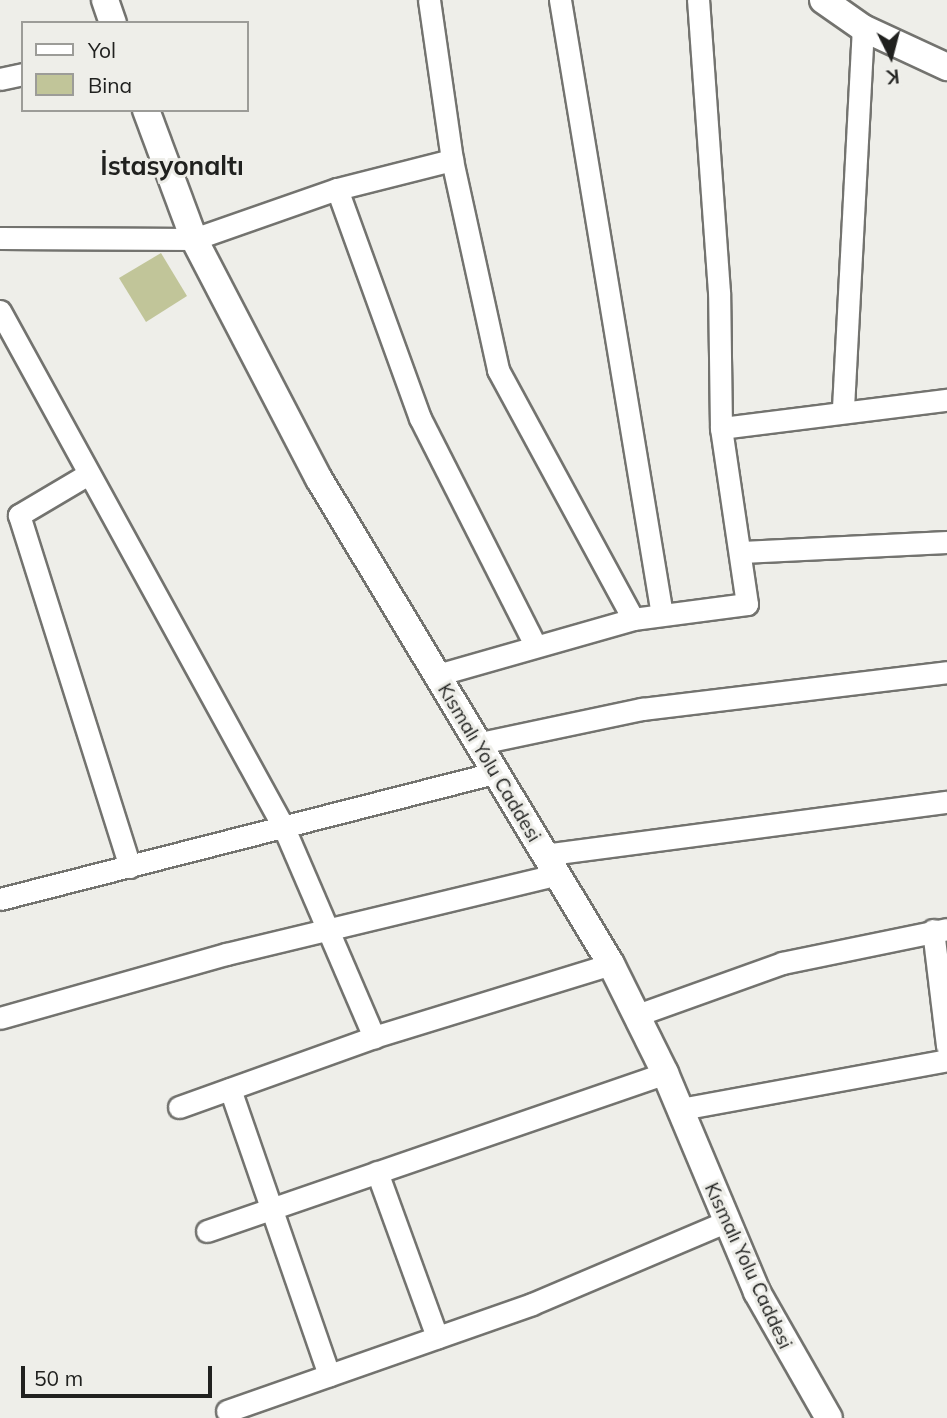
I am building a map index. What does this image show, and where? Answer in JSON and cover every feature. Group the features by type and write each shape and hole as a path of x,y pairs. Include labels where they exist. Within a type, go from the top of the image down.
{"street":[{"path":"105,0 112,21"},
{"path":"429,0 452,160 498,370 633,619"},
{"path":"560,0 662,615"},
{"path":"437,675 633,619 747,604 742,552 727,500 721,428 719,292 698,0"},
{"path":"823,0 863,28 947,67"},
{"path":"843,408 863,28"},
{"path":"0,79 21,74"},
{"name":"Kısmalı Yolu Caddesi","path":"147,112 194,239 318,479 498,772 550,865 611,964 665,1073 725,1222 792,1362 830,1418"},
{"path":"0,238 194,239 337,190 452,160"},
{"path":"337,190 420,418 535,645"},
{"path":"0,311 85,476 284,828 374,1037"},
{"path":"721,428 843,408 947,400"},
{"path":"85,476 19,516 130,867"},
{"path":"742,552 947,542"},
{"path":"480,743 642,709 947,672"},
{"path":"0,899 498,772"},
{"path":"0,1018 329,930 550,865 947,802"},
{"path":"637,1015 782,963 940,929 947,1046"},
{"path":"179,1107 374,1037 611,964"},
{"path":"681,1109 947,1060"},
{"path":"207,1231 665,1073"},
{"path":"230,1089 330,1375"},
{"path":"377,1172 437,1337"},
{"path":"227,1410 617,1272 725,1222"}],"building":[{"path":"161,253 187,296 146,322 119,278"}],"district":[{"name":"İstasyonaltı","path":"172,166"}]}
